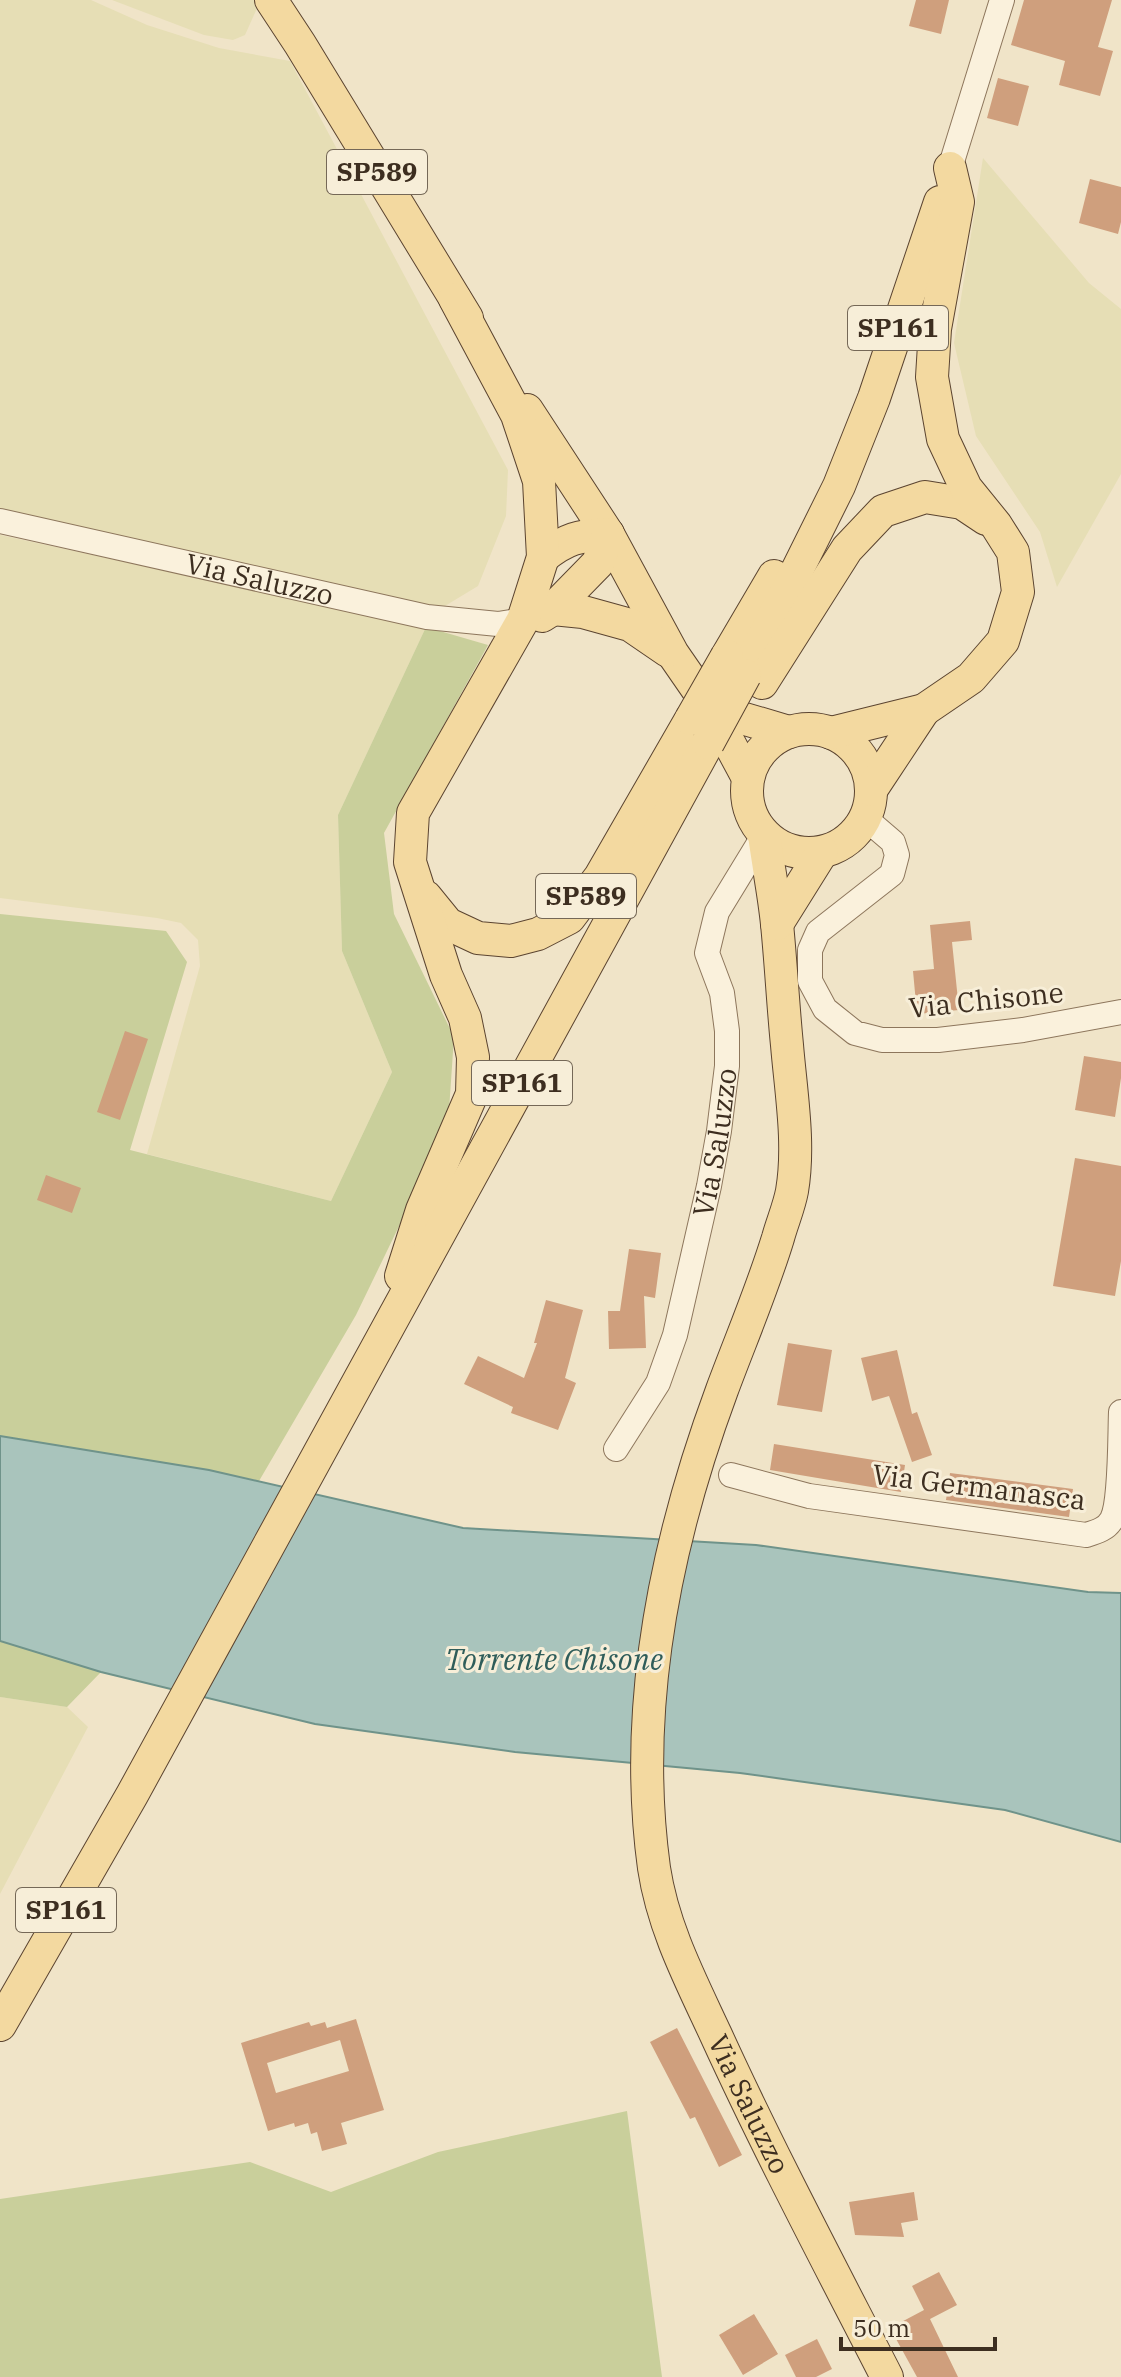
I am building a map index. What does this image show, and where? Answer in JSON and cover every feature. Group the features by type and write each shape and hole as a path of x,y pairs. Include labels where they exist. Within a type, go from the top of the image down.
{"main road":[{"name":"SP589","path":"271,0 455,299 608,534 673,654 707,732 748,778 746,798 752,818 764,835"},
{"name":"SP161","path":"0,2025 132,1795 666,820 707,732 743,674 839,486 874,398 950,168"},
{"path":"831,733 924,710 971,678 1003,641 1018,592 1013,552 966,488 943,439 932,377 935,329 958,202 950,168"},
{"name":"SP589","path":"378,1346 422,1210 472,1094 473,1057 465,1018 446,975 410,862 413,813 523,620 543,557 539,481 517,415 455,299"},
{"path":"743,674 847,549 883,511 925,497 962,503 996,525"},
{"path":"523,620 541,616 553,609 598,563 608,534 578,536 563,542 543,557"},
{"path":"553,609 583,612 630,625 673,654"},
{"path":"764,835 781,847 801,853 822,852 847,840 854,834 868,804 924,710"},
{"path":"707,732 810,729 831,733 847,742 860,755 868,772 868,804"},
{"name":"SP589","path":"417,886 448,924 478,938 511,941 538,934 569,918 707,732"},
{"path":"748,778 756,758 770,742 789,732"},
{"name":"Via Saluzzo","path":"764,835 777,924 795,1136 792,1191 765,1281 690,1483 664,1596 652,1688 648,1749 649,1817 660,1900 690,1981 740,2089 887,2377"},
{"path":"777,924 822,852"}],"street":[{"name":"SP161","path":"950,168 1002,0"},
{"name":"Via Saluzzo","path":"0,521 427,617 498,624 523,620"},
{"name":"Via Chisone","path":"868,804 893,842 897,855 892,874 818,932 810,950 810,981 825,1009 855,1033 882,1040 938,1040 1023,1030 1121,1012"},
{"name":"Via Saluzzo","path":"616,1449 658,1383 675,1335 709,1186 727,1066 722,993 707,953 717,912 764,835"},
{"name":"Via Germanasca","path":"731,1475 809,1496 1086,1535 1108,1525 1116,1508 1121,1412"}],"shaded area":[{"path":"0,0 91,0 147,25 219,48 290,61 508,470 506,516 478,586 440,609 0,513"},
{"path":"112,0 254,0 258,6 245,35 233,40 204,35"},
{"path":"983,158 1089,283 1121,309 1121,474 1057,587 1040,532 976,436 954,343"},
{"path":"0,535 426,627 338,815 342,951 392,1072 331,1201 147,1154 200,966 198,940 181,923 0,898"},
{"path":"0,1697 67,1707 88,1727 0,1894"}],"green space":[{"path":"426,627 488,645 384,833 394,914 454,1037 448,1125 356,1315 259,1481 0,1436 0,914 166,931 187,962 130,1150 331,1201 392,1072 342,951 338,815"},
{"path":"0,1641 101,1672 67,1707 0,1697"},
{"path":"627,2111 662,2377 0,2377 0,2199 250,2162 331,2192 438,2152"}],"water":[{"name":"Torrente Chisone","path":"0,1436 209,1470 463,1528 756,1545 1088,1592 1121,1593 1121,1842 1005,1810 740,1773 515,1752 315,1724 101,1672 0,1641"}],"building":[{"path":"916,0 949,0 941,34 909,26"},
{"path":"1024,0 1112,0 1098,47 1113,51 1100,96 1059,85 1065,61 1011,45"},
{"path":"998,78 1029,86 1018,126 987,118"},
{"path":"1090,179 1121,187 1118,234 1079,223"},
{"path":"970,921 972,940 952,942 959,1010 917,1014 913,971 934,969 930,925"},
{"path":"125,1031 148,1039 120,1120 97,1112"},
{"path":"1084,1056 1121,1062 1115,1117 1075,1110"},
{"path":"1075,1158 1121,1166 1121,1261 1115,1296 1053,1286"},
{"path":"46,1175 81,1188 72,1213 37,1200"},
{"path":"629,1249 661,1253 655,1298 644,1296 646,1348 609,1349 608,1311 620,1311"},
{"path":"546,1300 583,1310 565,1378 576,1383 558,1430 511,1413 513,1407 464,1384 478,1356 524,1378 537,1343 534,1343"},
{"path":"788,1343 832,1350 822,1412 777,1405"},
{"path":"897,1350 912,1414 917,1412 932,1455 912,1462 889,1396 872,1401 861,1358"},
{"path":"774,1444 905,1465 901,1492 770,1470"},
{"path":"950,1473 1073,1489 1069,1517 946,1500"},
{"path":"356,2019 384,2110 341,2123 347,2144 322,2151 317,2132 311,2134 308,2123 295,2127 294,2123 268,2131 241,2043 309,2022 311,2026 325,2022 327,2028","holes":["340,2040 349,2071 276,2093 267,2063"]},
{"path":"677,2028 742,2155 719,2167 695,2117 690,2119 650,2042"},
{"path":"914,2192 918,2220 901,2223 904,2237 855,2235 849,2202"},
{"path":"939,2272 957,2305 930,2319 958,2377 917,2377 890,2328 924,2310 912,2286"},
{"path":"754,2314 778,2354 743,2375 719,2335"},
{"path":"817,2339 832,2369 816,2377 796,2377 785,2355"}]}
